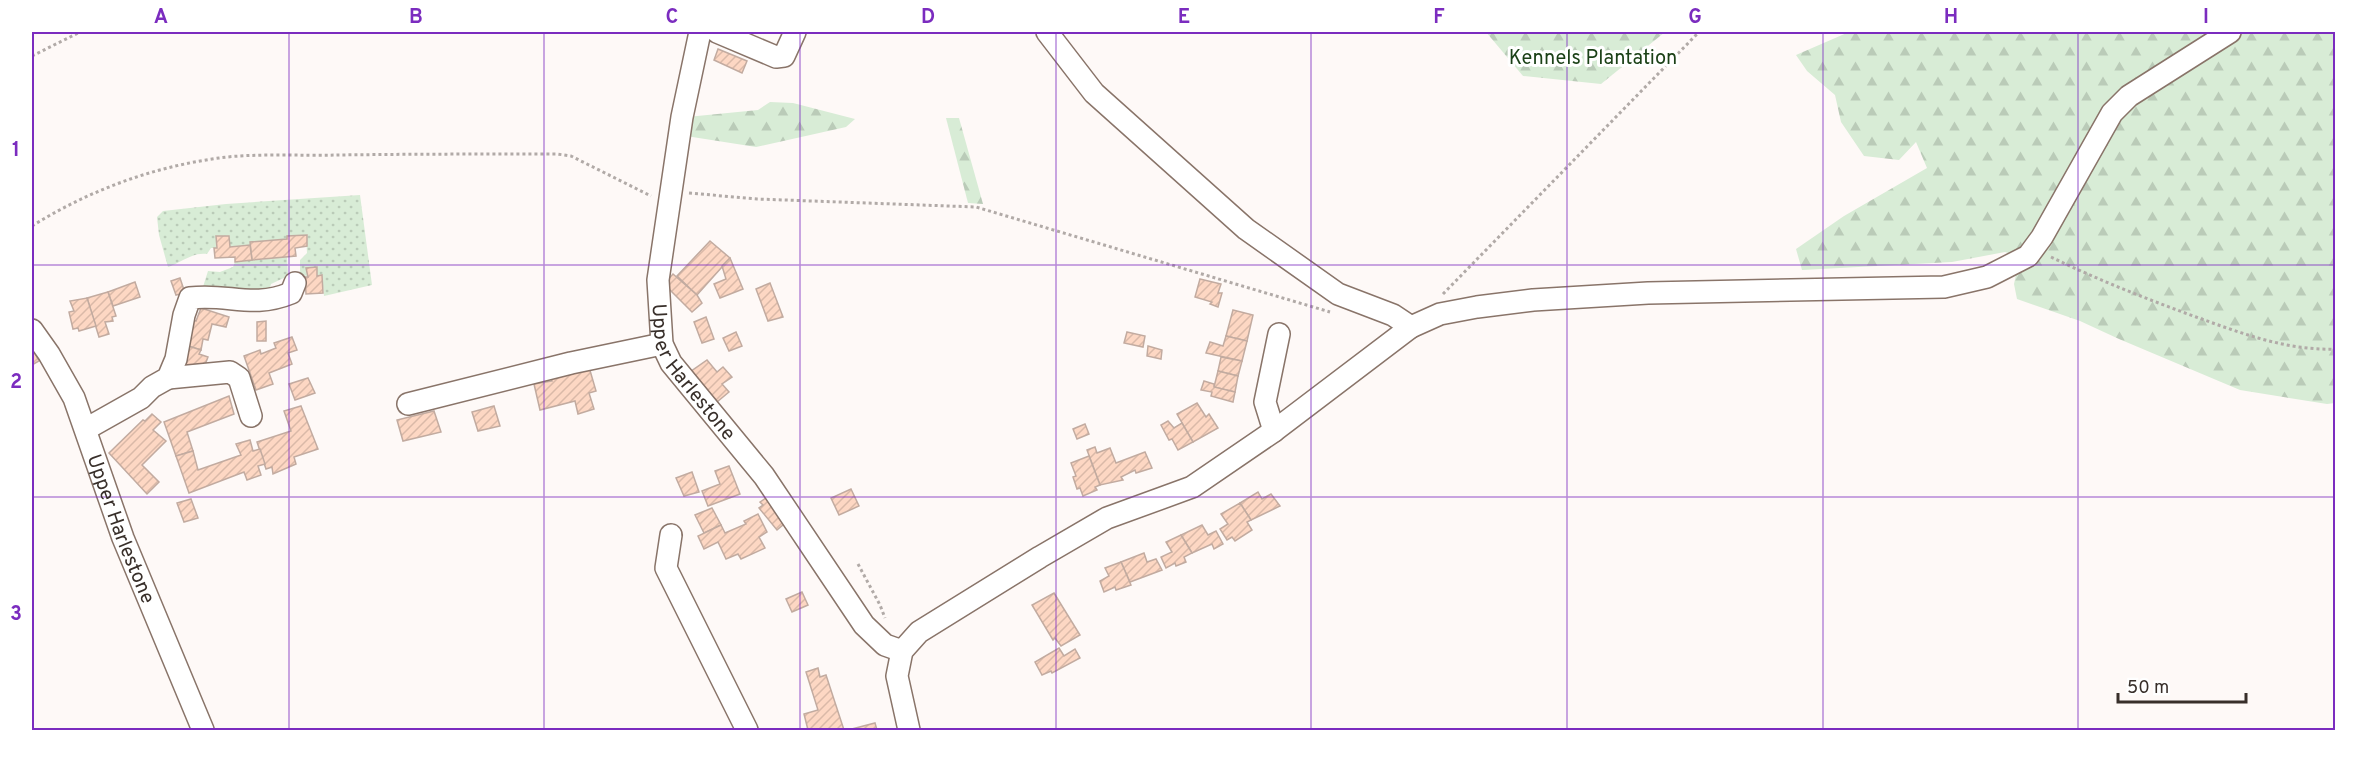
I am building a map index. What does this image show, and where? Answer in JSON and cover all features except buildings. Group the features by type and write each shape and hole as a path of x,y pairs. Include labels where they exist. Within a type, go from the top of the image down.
{"street":[{"name":"Upper Harlestone","path":"700,32 682,117 658,280 662,344 670,363 764,476 864,626 895,649"},
{"path":"717,32 776,57 783,56 795,32"},
{"path":"1047,32 1094,93 1246,229 1338,294 1393,315 1411,327"},
{"path":"909,730 897,676 895,649 1040,556 1107,518 1192,486 1274,431 1411,327 1440,314 1533,300 1648,293 1944,287 1987,277 2028,256 2112,113 2129,96 2230,32"},
{"path":"168,378 176,359 184,315 190,298 255,302 274,300 291,293 295,283"},
{"name":"Upper Harlestone","path":"32,330 49,354 74,398 123,538 203,730"},
{"path":"1274,431 1265,402 1279,334"},
{"path":"408,404 571,363 662,344"},
{"path":"86,429 141,398 152,387 168,378 230,372 238,378 251,416"},
{"path":"671,535 666,568 747,730"}],"path":[{"path":"32,56 80,32"},
{"path":"1440,297 1699,32"},
{"path":"32,226 66,205 118,183 166,168 220,158 393,154 571,156 668,205 675,192 757,199 976,207 1332,313"},
{"path":"2033,249 2094,278 2144,298 2266,341 2336,349"},
{"path":"858,564 880,605 895,649"}],"green space":[{"name":"Kennels Plantation","path":"1486,32 1665,32 1601,84 1523,76"},
{"path":"1849,32 2335,32 2335,403 2327,404 2240,390 2080,321 2017,299 2014,284 2017,270 2015,255 2005,252 1952,262 1802,270 1796,249 1844,216 1927,168 1916,142 1899,160 1864,156 1841,122 1835,95 1807,71 1796,55"},
{"path":"770,102 793,103 855,119 846,127 756,147 686,136 687,117 758,110"},
{"path":"946,118 959,118 983,204 968,203"},
{"path":"360,195 372,285 324,296 322,276 317,276 316,267 307,268 308,277 300,273 300,260 307,253 306,235 287,236 287,239 250,242 250,245 230,247 229,236 217,236 217,248 211,248 207,254 191,256 168,267 159,235 157,217 163,211 226,204"},
{"path":"287,257 288,276 271,284 268,294 202,290 208,271 220,272 233,267 235,262"}]}
